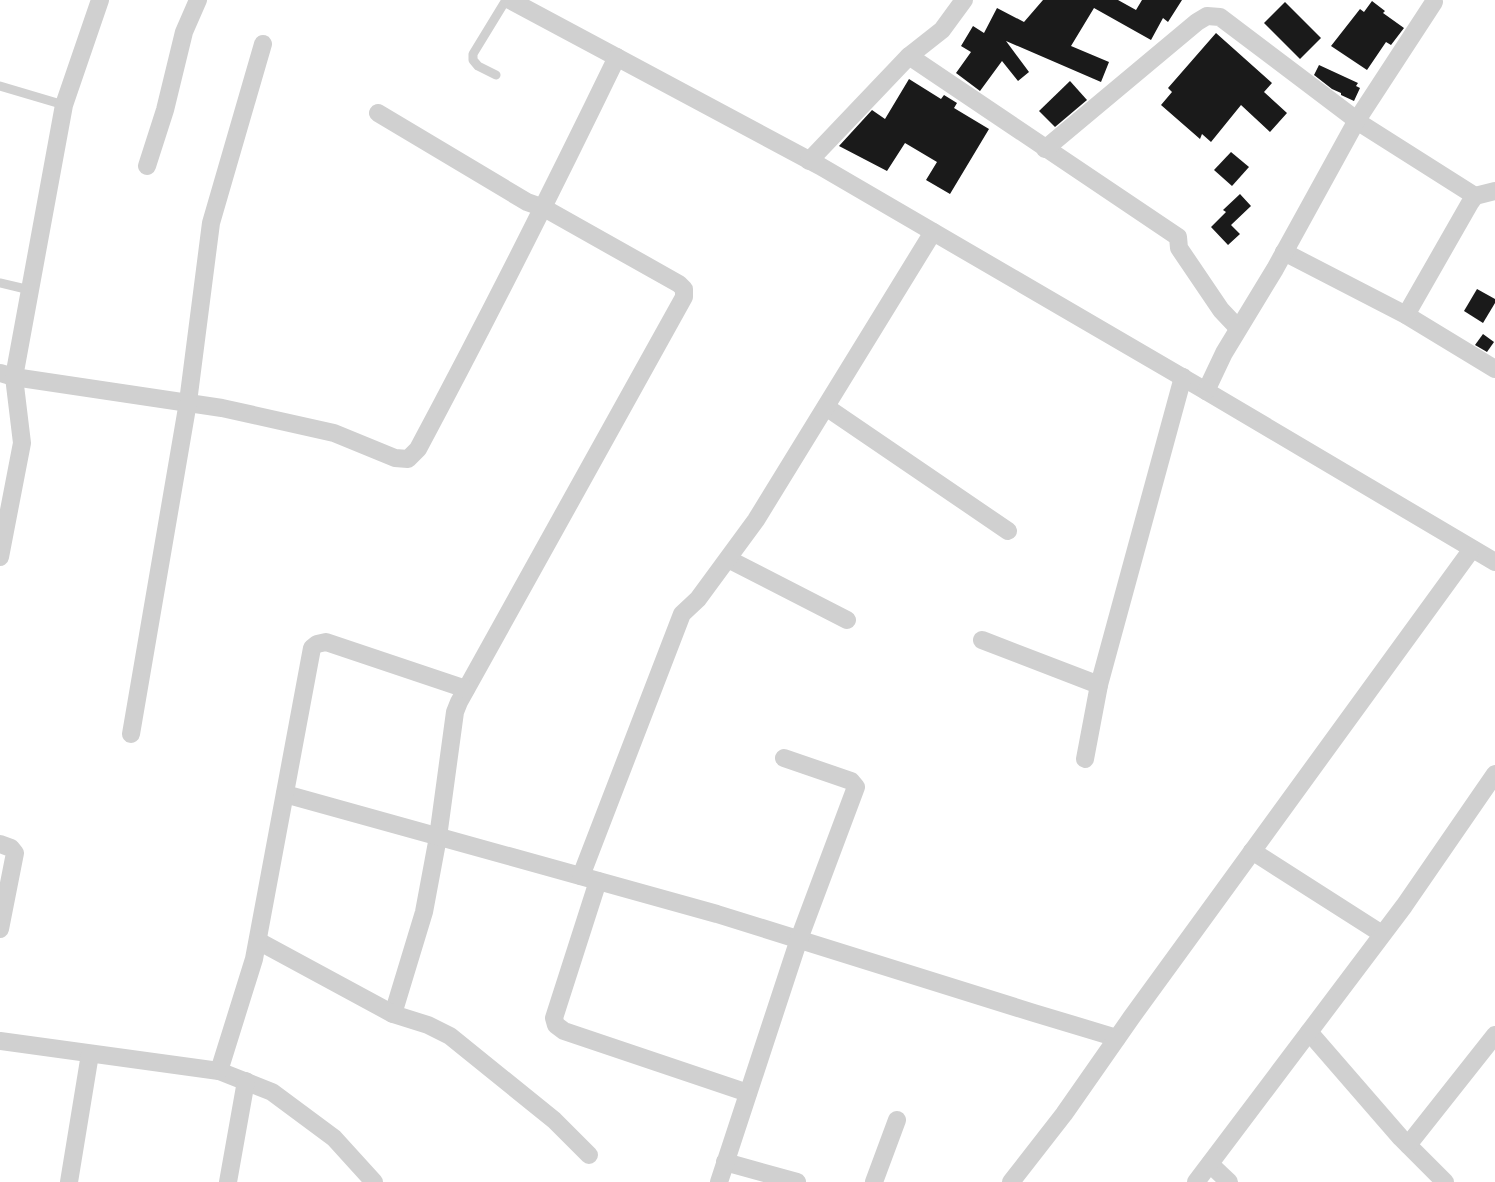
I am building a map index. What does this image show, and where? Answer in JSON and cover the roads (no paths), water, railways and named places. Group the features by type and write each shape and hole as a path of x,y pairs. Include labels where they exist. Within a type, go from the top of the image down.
{"street":[{"path":"0,557 22,443 7,375 30,290 64,105 100,0"},
{"path":"147,166 165,110 184,32 198,0"},
{"path":"510,0 809,160 1206,390 1495,562"},
{"path":"809,160 909,56 942,30 964,0"},
{"path":"1206,390 1238,328 1284,252 1357,120 1434,2"},
{"path":"1045,149 1197,22 1207,16 1220,17 1357,120 1475,196"},
{"path":"130,734 188,402 211,223 263,44"},
{"path":"909,56 1178,237 1179,248 1221,310 1238,328"},
{"path":"7,375 188,402 334,433 395,458 408,459 418,449 544,208 617,57"},
{"path":"378,114 527,202 544,208 679,284 684,289 684,297 459,702 455,712 438,837 424,912 393,1014"},
{"path":"1406,315 1475,196 1495,191"},
{"path":"748,1093 564,1031 556,1025 554,1018 589,878 682,614 698,600 756,520 934,232"},
{"path":"1284,252 1406,315 1495,369"},
{"path":"1085,758 1099,685 1183,377"},
{"path":"826,407 1008,531"},
{"path":"1011,1182 1064,1114 1252,851 1472,549"},
{"path":"728,559 847,620"},
{"path":"982,640 1099,685"},
{"path":"219,1071 258,941 312,648 317,644 326,642 466,689"},
{"path":"718,1182 800,939 856,787 850,781 784,758"},
{"path":"1196,1182 1404,906 1495,774"},
{"path":"285,794 717,914 1117,1038"},
{"path":"0,844 11,848 15,853 0,928"},
{"path":"1252,851 1382,934"},
{"path":"258,941 393,1014 428,1025 450,1036 554,1120 589,1155"},
{"path":"1309,1032 1408,1145 1445,1182"},
{"path":"1408,1145 1495,1034"},
{"path":"0,1041 219,1071 246,1081 272,1092 334,1138 374,1182"},
{"path":"69,1182 90,1054"},
{"path":"228,1182 246,1081"},
{"path":"874,1182 897,1120"},
{"path":"725,1162 797,1182"},
{"path":"1210,1164 1229,1182"}],"lane":[{"path":"496,75 478,66 473,60 473,54 506,0"},
{"path":"0,86 64,105"},
{"path":"0,283 30,290"}]}
